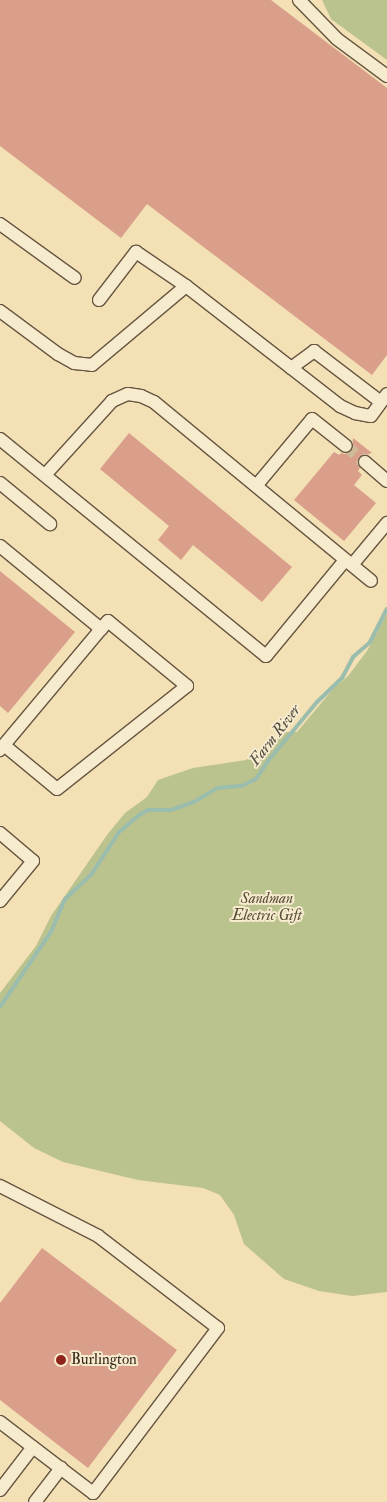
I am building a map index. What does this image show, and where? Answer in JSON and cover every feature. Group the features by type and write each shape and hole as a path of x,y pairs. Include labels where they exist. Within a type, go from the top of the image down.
{"lane":[{"path":"298,0 337,39 387,76"},
{"path":"0,224 75,278"},
{"path":"99,300 136,252 186,286 291,368 340,406 354,413 371,416 385,403 314,351 291,368"},
{"path":"0,311 58,354 74,363 92,365 186,286"},
{"path":"45,475 107,405 117,398 128,394 142,396 154,402 371,581"},
{"path":"256,486 312,419 346,446"},
{"path":"0,439 266,656 349,562 387,523"},
{"path":"365,462 387,480"},
{"path":"0,483 50,524"},
{"path":"0,546 101,629"},
{"path":"108,621 186,686 58,789 2,748 101,629 108,621"},
{"path":"0,833 33,861 0,901"},
{"path":"0,1186 98,1236 218,1328 90,1498 60,1468 0,1422"},
{"path":"0,1490 33,1447"},
{"path":"35,1502 60,1468"}],"green space":[{"path":"322,0 387,0 387,60 331,19"},
{"name":"Sandman Electric Gift","path":"387,613 387,1292 352,1296 319,1291 284,1279 244,1244 234,1215 220,1195 203,1188 138,1180 63,1162 34,1148 0,1121 0,993 36,946 51,916 107,835 125,813 147,797 158,780 193,768 246,760 284,732 297,732 333,689 348,676 367,651"}],"building":[{"path":"0,0 271,0 387,88 387,355 372,375 147,204 121,238 0,146"},
{"path":"129,433 292,567 262,602 193,545 181,560 158,540 169,526 100,469"},
{"path":"353,438 372,453 359,457 357,464 360,468 358,471 362,475 354,485 376,503 344,541 294,500 334,452 339,455 352,451"},
{"path":"0,571 75,632 8,713 0,706"},
{"path":"42,1248 177,1350 88,1468 0,1400 0,1303"}],"waterway":[{"name":"Farm River","path":"0,1007 51,932 65,899 91,875 119,832 148,810 171,810 194,802 217,788 242,786 256,779 268,761 317,702 342,678 353,657 370,642 387,609"}],"tunnel":[{"path":"346,446 365,462"}],"place":[{"name":"Burlington","path":"61,1360"}]}
